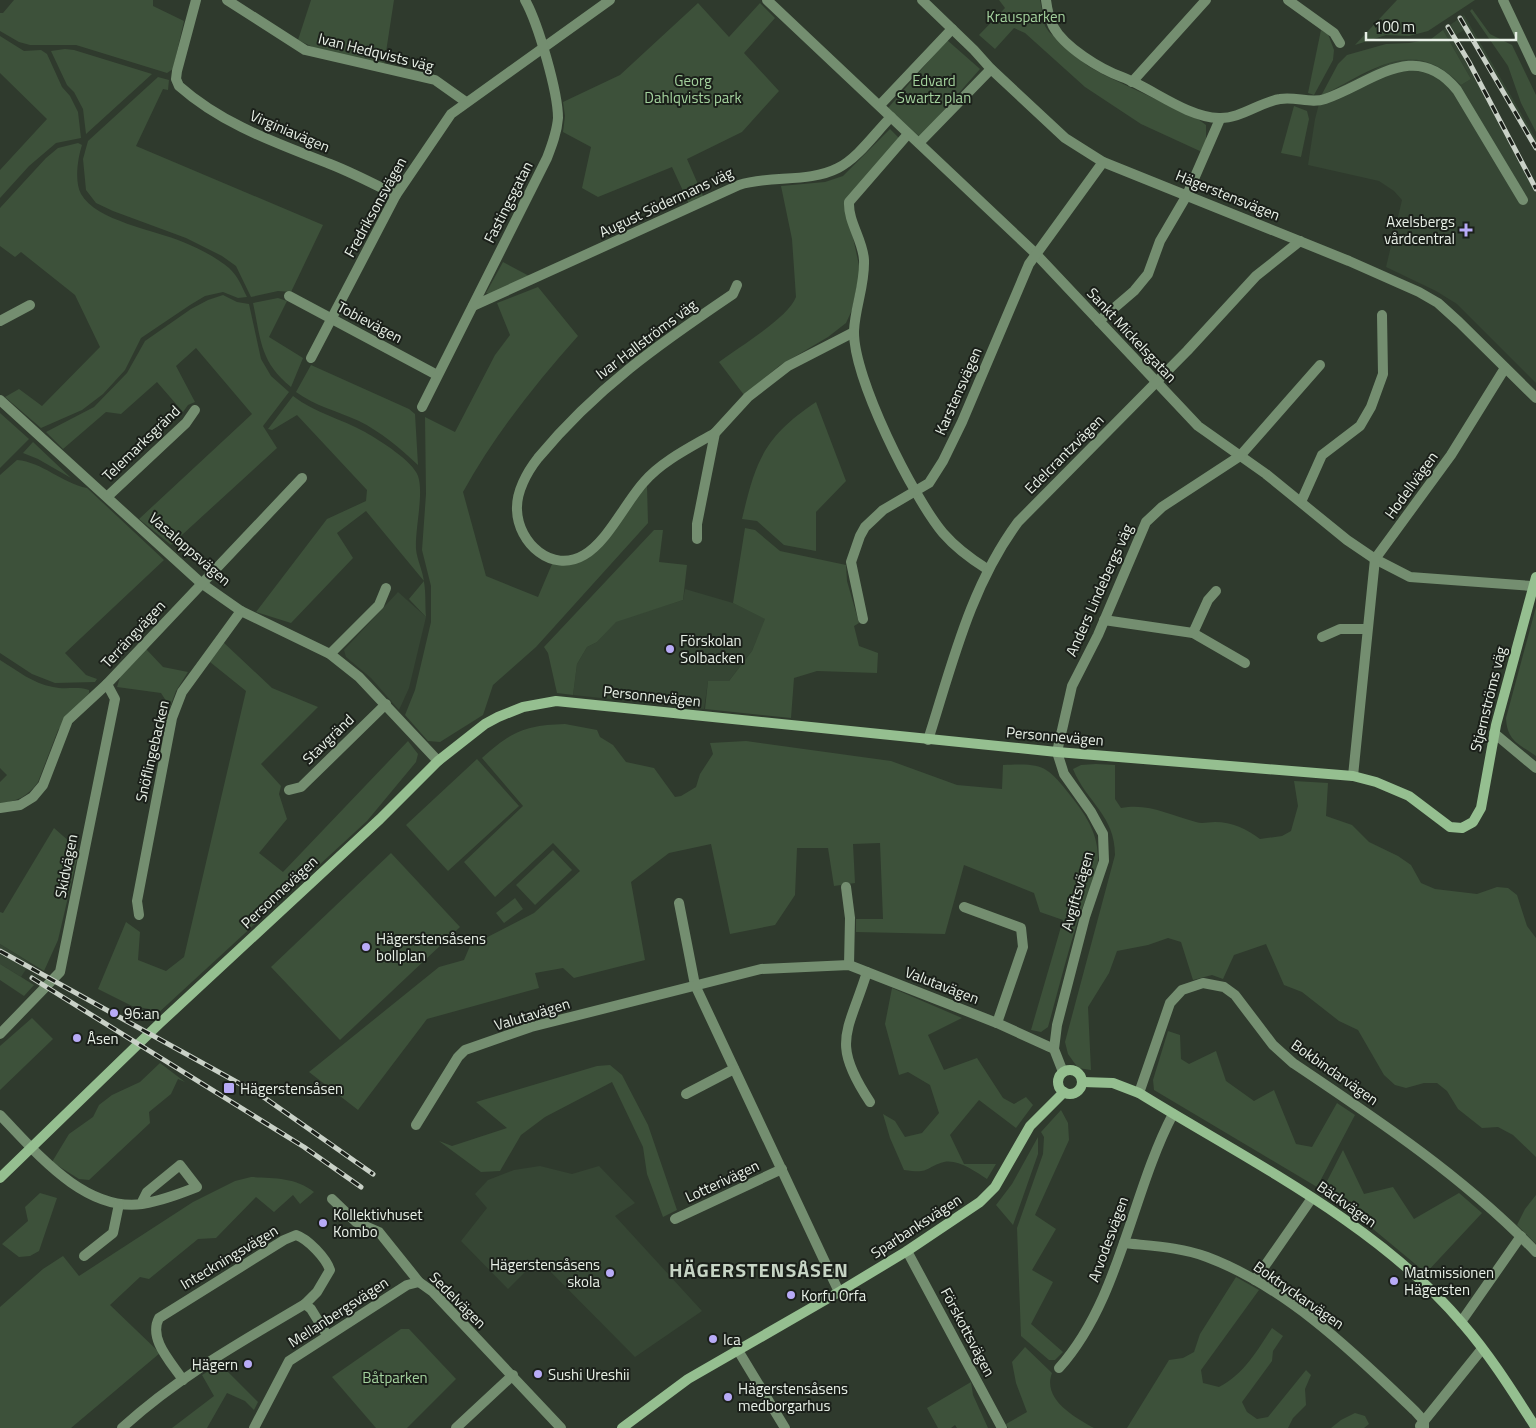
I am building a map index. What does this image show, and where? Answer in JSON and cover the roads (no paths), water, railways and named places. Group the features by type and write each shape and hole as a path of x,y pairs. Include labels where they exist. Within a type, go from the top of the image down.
{"street":[{"name":"Virginiavägen","path":"196,0 177,71 176,79 179,86 220,115 263,139 332,164 396,195"},
{"name":"Ivan Hedqvists väg","path":"227,0 305,50 435,80 466,102"},
{"name":"Fastingsgatan","path":"422,407 547,158 557,131 556,101 542,47 525,0"},
{"name":"Fredriksonsvägen","path":"311,358 396,195 451,114 610,0"},
{"name":"Sankt Mickelsgatan","path":"767,0 1035,253 1198,426 1301,502 1335,531 1375,559 1410,577 1534,581"},
{"name":"Hägerstensvägen","path":"922,0 974,50 990,69 1065,138 1104,162 1375,272 1438,303 1536,398"},
{"path":"1046,0 1053,26 1066,41 1101,68 1184,108 1220,119 1279,99 1323,100 1377,74 1400,67 1428,67 1449,80 1458,90 1523,200"},
{"path":"1132,82 1206,0"},
{"path":"1288,0 1334,34 1340,43"},
{"path":"1503,0 1536,70"},
{"path":"880,106 952,30"},
{"path":"919,143 990,69"},
{"name":"August Södermans väg","path":"473,306 739,185 760,180 778,180 823,173 838,168 848,161 890,117"},
{"path":"1099,321 1145,280 1160,241 1187,195 1220,119"},
{"path":"908,134 849,202 848,210 863,249 864,260 863,288 854,332 860,366 870,394 914,492 952,542 987,569"},
{"name":"Karstensvägen","path":"863,619 852,572 852,562 856,546 865,527 891,503 928,483 952,443 1035,253 1104,162"},
{"name":"Edelcrantzvägen","path":"928,740 962,634 987,569 1006,539 1032,506 1156,382 1256,276 1300,241"},
{"name":"Ivar Hallströms väg","path":"737,285 733,294 660,344 616,378 536,460 523,482 516,508 521,532 534,549 554,559 577,558 585,554 602,539 645,480 654,471 715,433 748,397 788,366 854,332"},
{"name":"Tobievägen","path":"289,296 437,375"},
{"path":"0,321 30,305"},
{"path":"1301,502 1322,455 1360,426 1371,407 1383,374 1382,315"},
{"name":"Anders Lindebergs väg","path":"1057,752 1072,686 1104,620 1146,522 1158,510 1240,456 1320,365"},
{"name":"Hodellvägen","path":"1353,776 1366,629 1375,559 1451,455 1505,368"},
{"name":"Vasaloppsvägen","path":"0,400 108,496 201,583 241,611 330,654 359,676 438,761"},
{"name":"Telemarksgränd","path":"108,496 186,424 195,410"},
{"path":"697,540 698,524 715,433"},
{"name":"Terrängvägen","path":"0,808 20,804 38,791 43,785 68,720 107,684 302,478"},
{"name":"Stjernströms väg","path":"1468,826 1473,822 1481,808 1494,732 1534,581"},
{"path":"330,654 379,604 386,588"},
{"path":"1192,633 1208,600 1216,591"},
{"name":"Snöflingebacken","path":"139,915 137,900 172,718 182,692 241,611"},
{"path":"1104,620 1192,633 1245,663"},
{"path":"1322,637 1340,629 1366,629"},
{"name":"Skidvägen","path":"0,1034 60,972 115,699 107,684"},
{"name":"Personnevägen","path":"0,1178 438,761 498,717 523,707 556,702 1057,752 1353,776 1376,782 1409,796 1450,827 1468,826"},
{"name":"Stavgränd","path":"290,790 300,787 386,704"},
{"path":"1494,732 1536,768"},
{"name":"Avgiftsvägen","path":"1054,1049 1060,1016 1085,917 1104,862 1105,848 1103,834 1064,774 1057,752"},
{"path":"846,886 850,918 849,965"},
{"path":"679,903 695,985"},
{"path":"964,907 1021,928 1023,947 996,1023"},
{"name":"Valutavägen","path":"416,1125 458,1057 465,1050 531,1028 761,969 849,965 996,1023 1054,1049"},
{"path":"867,972 848,1024 846,1042 847,1058 852,1072 870,1102"},
{"name":"Bokbindarvägen","path":"1139,1093 1166,1012 1176,996 1189,986 1203,983 1224,987 1241,1002 1273,1045 1291,1061 1428,1157 1536,1252"},
{"name":"Lotterivägen","path":"695,985 840,1292"},
{"path":"1054,1049 1063,1072"},
{"path":"686,1094 734,1069"},
{"path":"1070,1070 1078,1072 1083,1082 1078,1092 1070,1094 1064,1092 1058,1082 1063,1072 1070,1070"},
{"name":"Bäckvägen","path":"1083,1082 1113,1083 1139,1093 1312,1198 1403,1265 1461,1322 1482,1349 1536,1428"},
{"name":"Sparbanksvägen","path":"622,1428 688,1379 739,1352 840,1292 907,1251 986,1197 1010,1163 1030,1126 1064,1092"},
{"name":"Arvodesvägen","path":"1059,1368 1073,1353 1094,1319 1124,1243 1156,1149 1174,1114"},
{"path":"0,1115 46,1164 88,1192 119,1204 141,1204 165,1199 197,1187 180,1165 148,1192 141,1204"},
{"name":"Lotterivägen","path":"675,1219 782,1169"},
{"path":"1255,1280 1312,1198"},
{"name":"Sedelvägen","path":"332,1199 356,1222 379,1232 403,1259 418,1282 433,1292 561,1428"},
{"path":"84,1256 113,1233 119,1204"},
{"name":"Inteckningsvägen","path":"122,1428 150,1402 305,1304 321,1286 330,1270 328,1263 308,1243 296,1235 284,1240 159,1318 155,1335 183,1380"},
{"path":"1461,1322 1520,1236"},
{"name":"Boktryckarvägen","path":"1124,1243 1168,1248 1206,1256 1255,1280 1323,1327 1422,1426"},
{"name":"Förskottsvägen","path":"907,1251 1002,1428"},
{"name":"Mellanbergsvägen","path":"254,1428 289,1361 327,1335 407,1286 418,1282"},
{"path":"305,1304 311,1309 327,1335"},
{"path":"1422,1426 1482,1349"},
{"path":"739,1352 785,1428"},
{"path":"456,1428 512,1376"}],"railway":[{"path":"1460,18 1536,148"},
{"path":"1448,27 1469,62 1536,189"},
{"path":"0,951 262,1096 373,1174"},
{"path":"32,978 304,1147 361,1187"}],"place":[{"name":"Axelsbergs vårdcentral","path":"1466,230"},
{"name":"Förskolan Solbacken","path":"670,649"},
{"name":"Hägerstensåsens bollplan","path":"366,947"},
{"name":"96:an","path":"114,1013"},
{"name":"Åsen","path":"77,1038"},
{"name":"Hägerstensåsen","path":"229,1088"},
{"name":"Kollektivhuset Kombo","path":"323,1223"},
{"name":"Hägerstensåsens skola","path":"610,1273"},
{"name":"Matmissionen Hägersten","path":"1394,1281"},
{"name":"Korfu Orfa","path":"791,1295"},
{"name":"Ica","path":"713,1339"},
{"name":"Hägern","path":"248,1364"},
{"name":"Sushi Ureshii","path":"538,1374"},
{"name":"Hägerstensåsens medborgarhus","path":"728,1397"}],"district":[{"name":"HÄGERSTENSÅSEN","path":"759,1269"}],"park label":[{"name":"Krausparken","path":"1026,16"},
{"name":"Georg Dahlqvists park","path":"693,88"},
{"name":"Edvard Swartz plan","path":"934,88"},
{"name":"Båtparken","path":"395,1377"}]}
